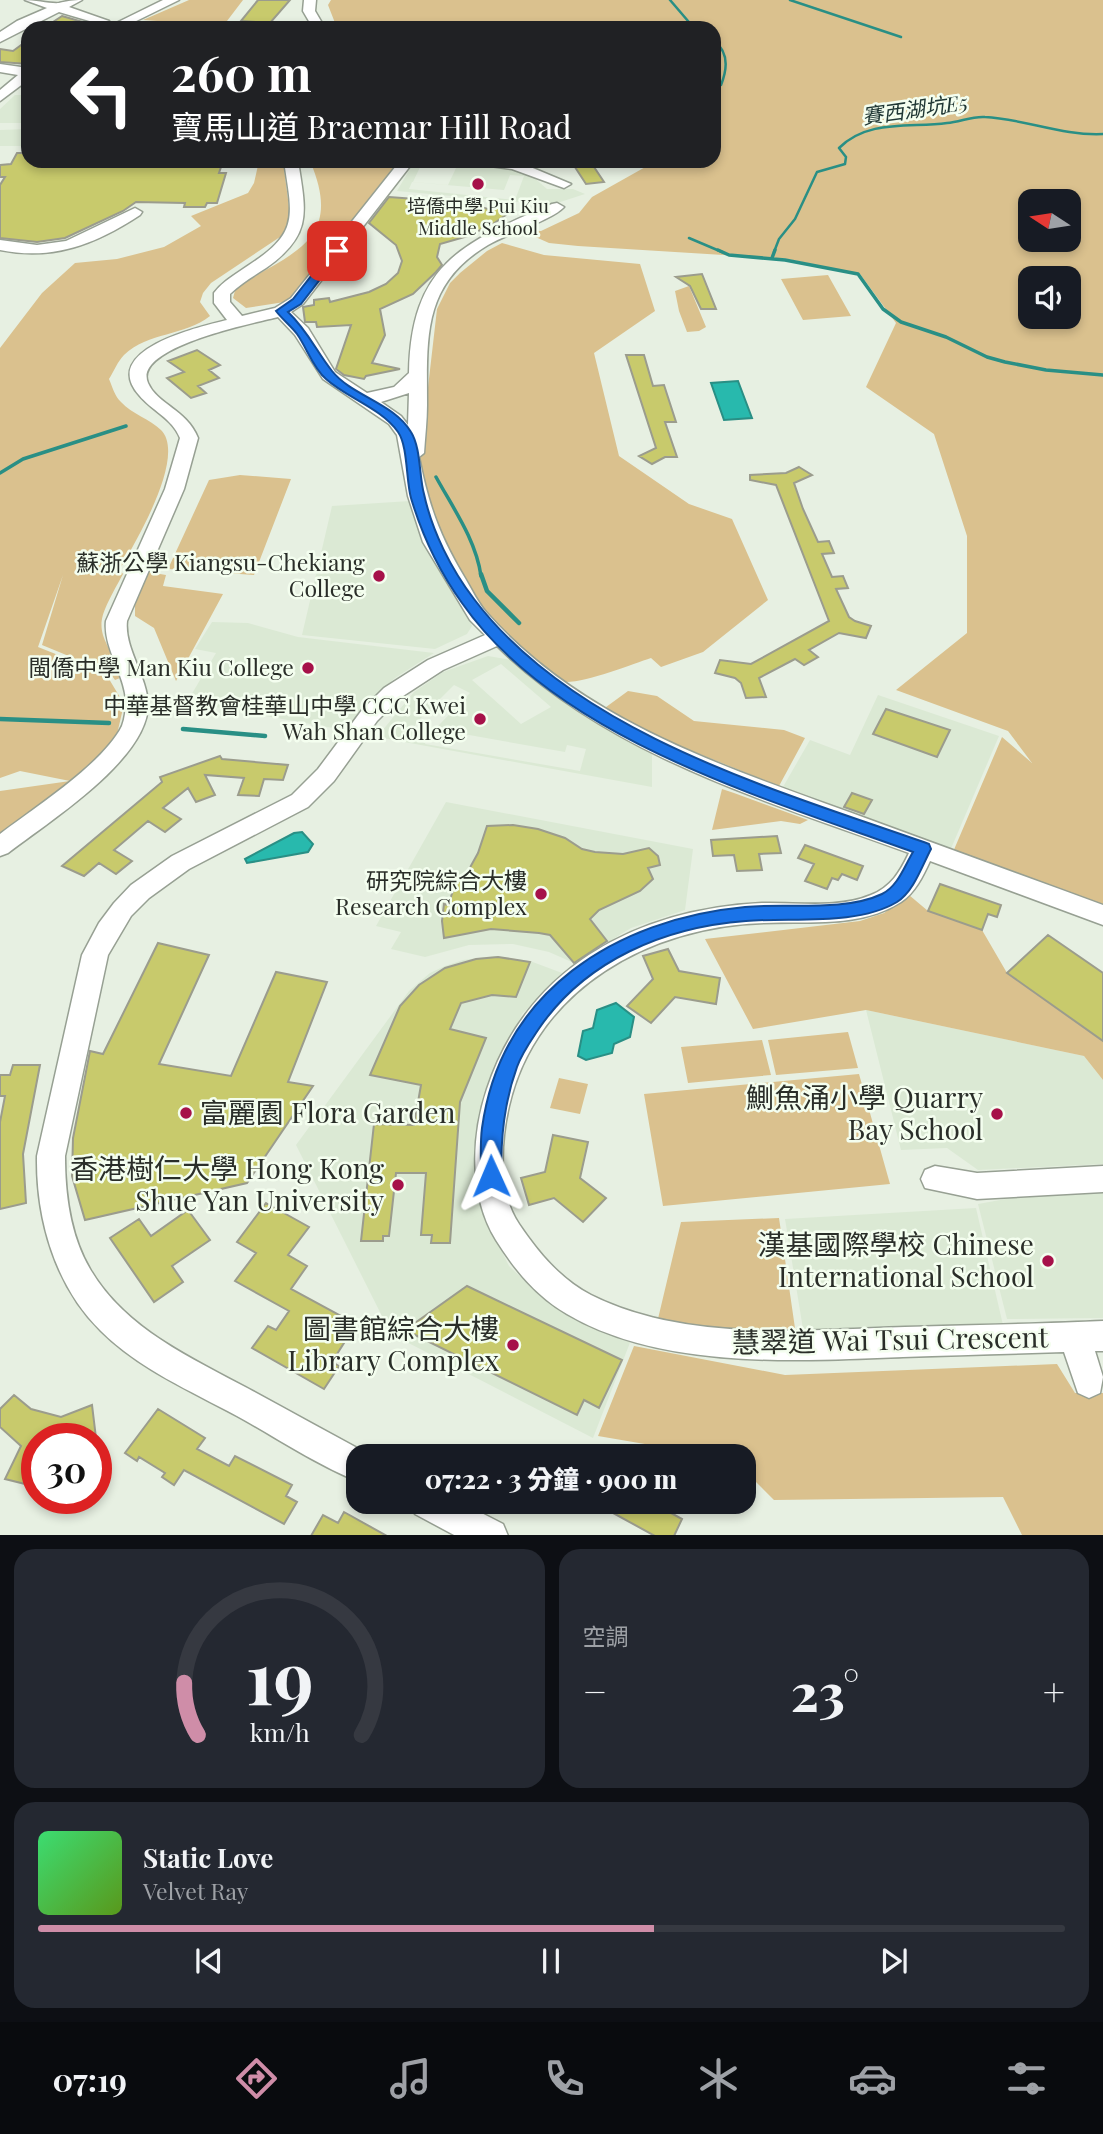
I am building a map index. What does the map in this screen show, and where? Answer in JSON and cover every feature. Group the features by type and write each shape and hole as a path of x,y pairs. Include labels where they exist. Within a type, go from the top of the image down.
{"street":[{"path":"31,0 95,21"},
{"path":"28,21 76,0"},
{"path":"118,21 173,0"},
{"path":"310,0 309,11 315,21"},
{"path":"0,38 21,24"},
{"path":"0,68 21,72"},
{"path":"0,97 21,79"},
{"path":"239,323 221,298 224,290 284,248 292,239 299,221 292,168"},
{"path":"0,848 112,754 129,735 135,721 135,691 117,630 117,621 179,475 189,442 181,422 141,388 137,377 140,366 148,355 170,343 281,311 297,301 402,168"},
{"path":"523,168 564,184"},
{"path":"415,471 418,409 416,374 425,304 444,273 457,259 486,241 557,207"},
{"path":"0,245 23,251 58,249 103,233 135,212"},
{"path":"281,311 302,332 329,375 395,420 410,441 417,496 435,546 472,608 498,637 588,708 670,753 742,784 1103,915"},
{"path":"364,398 397,393 411,384 416,374"},
{"path":"395,420 418,409"},
{"path":"346,1459 156,1355 124,1331 97,1304 79,1279 59,1231 51,1184 55,1132 96,955 105,933 121,909 160,874 306,796 377,706 400,685 427,668 498,637"},
{"name":"慧翠道 Wai Tsui Crescent","path":"923,849 900,890 869,906 697,920 664,928 628,943 578,974 542,1009 517,1046 508,1066 495,1107 490,1143 491,1176 496,1205 514,1244 549,1284 568,1297 607,1316 673,1335 765,1347 1089,1336"},
{"path":"935,1179 977,1186 1103,1179"},
{"path":"1088,1382 1089,1336"},
{"path":"450,1514 491,1535"}],"shaded area":[{"path":"189,0 243,0 227,21 143,20"},
{"path":"331,0 1103,0 1103,905 953,852 1002,737 1032,763 1008,731 896,690 967,633 967,536 934,434 866,387 896,323 860,274 788,259 578,246 549,243 531,235 519,234 520,230 541,231 579,213 592,197 644,168 721,168 721,21 334,21 328,5"},
{"path":"15,95 21,95 21,123 0,123 0,109"},
{"path":"21,129 21,146 0,146 0,130"},
{"path":"257,168 284,168 290,223 283,235 211,283 200,302 210,316 134,348 122,357 109,379 119,400 161,430 167,442 168,459 156,500 120,569 105,570 120,570 123,574 107,605 102,626 108,646 125,676 115,680 110,673 42,645 63,575 38,647 106,674 124,704 115,743 0,842 0,791 70,781 20,771 0,778 0,348 42,293 75,263 117,259 164,247 201,226 191,216 248,193"},
{"path":"312,168 396,168 291,301 246,308 233,298 236,287 277,264 308,241 317,226 321,209 319,188"},
{"name":"培僑中學 Pui Kiu Middle School","path":"410,168 420,168 413,182 448,185 456,168 506,168 531,175 547,189 573,189 585,194 551,205 397,191","holes":["510,175 524,176 515,200 409,189 412,182 504,190"]},
{"path":"502,243 544,255 640,264 655,311 594,353 619,456 689,504 732,519 768,600 703,652 661,667 651,658 591,678 559,681 528,658 479,608 473,600 465,577 433,531 425,505 420,457 437,309 450,283 487,251"},
{"path":"828,275 851,316 803,320 781,279"},
{"path":"689,286 706,327 699,331 687,332 679,311 675,291"},
{"path":"240,475 291,479 254,575 168,569 209,480"},
{"name":"蘇浙公學 Kiangsu-Chekiang College","path":"410,501 437,565 466,611 472,626 467,634 435,649 302,635 332,506"},
{"path":"148,572 166,575 163,586 223,594 176,681 154,628 135,616 135,605"},
{"name":"閩僑中學 Man Kiu College","path":"212,622 248,623 298,637 434,653 395,678 378,694 350,731 187,702 216,653 195,649"},
{"name":"中華基督教會桂華山中學 CCC Kwei Wah Shan College","path":"488,656 517,661 652,748 652,787 377,737 414,692 443,672","holes":["501,664 551,707 521,724 472,680","454,685 470,693 438,726 441,730 565,752 567,745 586,749 580,771 425,744 427,738 412,735 416,723"]},
{"path":"628,691 657,696 694,721 784,730 805,738 779,786 677,745 602,710"},
{"path":"878,695 999,736 950,851 783,787 810,740 850,755"},
{"path":"722,789 808,820 800,824 781,821 712,830"},
{"path":"446,802 693,849 685,910 631,928 574,963 549,952 513,944 469,945 425,957 391,949 401,932 376,926"},
{"path":"909,895 928,911 982,930 1007,973 1103,1040 1103,1080 1084,1056 866,1010 753,1029 705,939 860,921 884,913"},
{"name":"香港樹仁大學 Hong Kong Shue Yan University","path":"494,956 530,961 562,973 522,1014 487,1090 479,1156 483,1213 509,1266 543,1298 588,1323 631,1340 593,1438 391,1334 296,1145 409,991 430,973 445,966 463,960"},
{"name":"鰂魚涌小學 Quarry Bay School","path":"866,1010 1084,1056 1103,1080 1103,1164 978,1170 947,1148 901,1150"},
{"path":"848,1032 858,1068 776,1075 768,1040"},
{"path":"762,1040 771,1075 688,1083 681,1047"},
{"path":"859,1074 890,1184 663,1206 644,1094"},
{"path":"559,1078 588,1084 580,1114 550,1108"},
{"name":"漢基國際學校 Chinese International School","path":"1103,1192 1103,1318 1007,1319 978,1204 1017,1197"},
{"path":"976,1208 1003,1325 804,1335 785,1219"},
{"path":"779,1218 796,1335 657,1323 681,1222"},
{"path":"634,1346 785,1375 1057,1364 1075,1393 1103,1393 1103,1535 1022,1535 1003,1497 774,1500 756,1482 756,1444 645,1444 598,1436"}],"water":[{"path":"738,381 752,418 724,420 711,383"},
{"path":"302,832 313,844 308,852 247,863 245,859 294,833"},
{"path":"616,1003 634,1017 630,1037 614,1044 612,1053 586,1060 578,1056 583,1031 593,1028 597,1010"}],"building":[{"path":"258,0 290,0 272,21 241,21"},
{"path":"62,16 79,21 54,21"},
{"path":"21,45 21,64 0,62 0,49 13,51"},
{"path":"17,153 21,153 21,168 221,168 219,173 226,173 217,203 207,203 205,207 184,207 185,203 136,202 123,211 65,238 37,242 0,238 0,185 5,177 0,177 0,165 11,164"},
{"path":"576,168 595,168 604,182 586,184"},
{"path":"389,197 468,203 491,210 496,206 513,210 493,224 468,236 440,244 437,257 442,265 436,272 413,294 380,309 385,335 372,363 400,369 366,376 364,379 344,375 336,369 351,325 317,327 316,322 305,322 303,307 314,305 314,300 329,298 330,302 369,292 386,284 398,273 402,261 396,245 369,223"},
{"path":"702,274 716,309 701,309 690,286 676,277"},
{"path":"197,350 220,365 209,370 219,378 198,386 206,393 191,398 167,378 184,372 168,361"},
{"path":"626,355 644,355 653,386 664,385 676,422 665,422 677,457 665,457 652,464 639,456 656,448"},
{"path":"799,467 812,475 794,483 803,509 818,542 829,541 834,553 822,554 832,577 843,576 848,588 836,589 849,617 871,626 866,638 839,633 809,650 818,657 804,665 795,659 759,678 766,697 746,698 741,683 735,678 715,673 720,660 751,664 829,621 776,485 750,480 750,475 786,473"},
{"path":"886,709 950,730 937,757 873,734"},
{"path":"220,756 222,759 288,765 283,780 264,779 259,796 238,795 244,778 205,775 215,795 196,802 188,788 163,808 181,819 165,832 148,821 114,850 132,861 116,874 99,863 84,876 62,866 162,782 160,777"},
{"path":"852,793 872,800 864,814 844,807"},
{"name":"研究院綜合大樓 Research Complex","path":"513,825 538,829 595,852 623,854 649,848 658,856 660,865 648,868 653,879 640,891 599,910 590,919 607,941 574,963 550,935 491,929 444,938 444,904 448,905 455,885 467,873 478,853 487,826"},
{"path":"777,836 781,853 759,854 762,870 737,871 734,855 713,856 711,840"},
{"path":"805,845 863,866 857,880 842,874 838,880 832,878 827,889 805,881 814,864 798,858"},
{"path":"940,884 1001,905 997,917 988,914 982,930 928,911"},
{"path":"1048,935 1103,973 1103,1041 1007,973"},
{"name":"富麗園 Flora Garden","path":"158,943 209,955 159,1064 231,1076 276,972 327,982 288,1082 313,1086 247,1183 85,1220 72,1176 73,1138 90,1051 103,1054"},
{"path":"668,949 679,971 720,978 716,1004 675,997 651,1023 627,1006 653,979 643,956"},
{"path":"498,957 530,962 516,997 492,995 461,1003 450,1029 486,1038 460,1102 450,1243 431,1243 432,1235 421,1235 426,1173 396,1173 389,1236 383,1236 383,1241 361,1241 374,1124 414,1125 421,1085 370,1075 400,1006 419,985 445,968 476,959"},
{"path":"13,1065 40,1065 23,1154 26,1203 0,1209 0,1122 5,1096 0,1096 0,1075 10,1075"},
{"path":"553,1135 588,1142 580,1178 606,1198 583,1222 554,1198 529,1205 521,1178 545,1172"},
{"path":"266,1203 309,1227 288,1255 307,1266 291,1289 356,1324 332,1362 339,1366 324,1389 252,1348 268,1326 276,1330 289,1311 235,1281 256,1253 237,1242"},
{"path":"188,1210 210,1240 172,1266 183,1282 154,1302 110,1238 139,1219 151,1236"},
{"name":"圖書館綜合大樓 Library Complex","path":"467,1286 622,1360 599,1408 584,1400 577,1415 405,1330"},
{"path":"14,1395 31,1409 61,1417 92,1405 94,1423 21,1423 21,1446 0,1427 0,1409"},
{"path":"158,1409 205,1438 197,1449 229,1466 235,1456 292,1485 286,1496 297,1502 284,1524 184,1470 174,1485 162,1477 165,1473 139,1457 137,1461 125,1453"},
{"path":"21,1446 21,1483 5,1479"},
{"path":"344,1512 385,1535 312,1535 323,1515 338,1523"},
{"path":"615,1514 673,1514 682,1519 674,1535 653,1535"}],"waterway":[{"path":"670,0 688,21"},
{"path":"790,0 901,37"},
{"path":"721,48 725,61 721,85"},
{"name":"賽西湖坑E5","path":"774,252 779,239 795,219 817,172 845,164 846,157 839,148 863,133 890,127 947,123 980,117 1000,118 1073,132 1103,134"},
{"path":"689,238 722,252"},
{"path":"718,250 729,255 785,260 858,274 883,309 901,322 946,337 987,357 1005,362 1046,370 1103,375"},
{"name":"賽西湖坑E5","path":"772,258 775,250"},
{"path":"0,473 23,459 126,426"},
{"path":"436,477 469,537 481,576"},
{"path":"481,574 487,591 519,623"},
{"path":"0,719 109,723"},
{"path":"183,729 265,736"}],"place":[{"name":"培僑中學 Pui Kiu Middle School","path":"478,184"},
{"name":"蘇浙公學 Kiangsu-Chekiang College","path":"379,576"},
{"name":"閩僑中學 Man Kiu College","path":"308,668"},
{"name":"中華基督教會桂華山中學 CCC Kwei Wah Shan College","path":"480,719"},
{"name":"研究院綜合大樓 Research Complex","path":"541,894"},
{"name":"富麗園 Flora Garden","path":"186,1113"},
{"name":"鰂魚涌小學 Quarry Bay School","path":"997,1114"},
{"name":"香港樹仁大學 Hong Kong Shue Yan University","path":"398,1185"},
{"name":"漢基國際學校 Chinese International School","path":"1048,1261"},
{"name":"圖書館綜合大樓 Library Complex","path":"513,1345"}],"route":[{"path":"337,251 297,301 281,311 302,332 329,375 395,420 407,435 417,496 433,542 477,615 498,637 538,671 607,721 670,753 742,784 923,849 900,890 869,906 697,920 664,928 628,943 578,974 542,1009 517,1046 508,1066 500,1086 491,1128 491,1176"}]}
